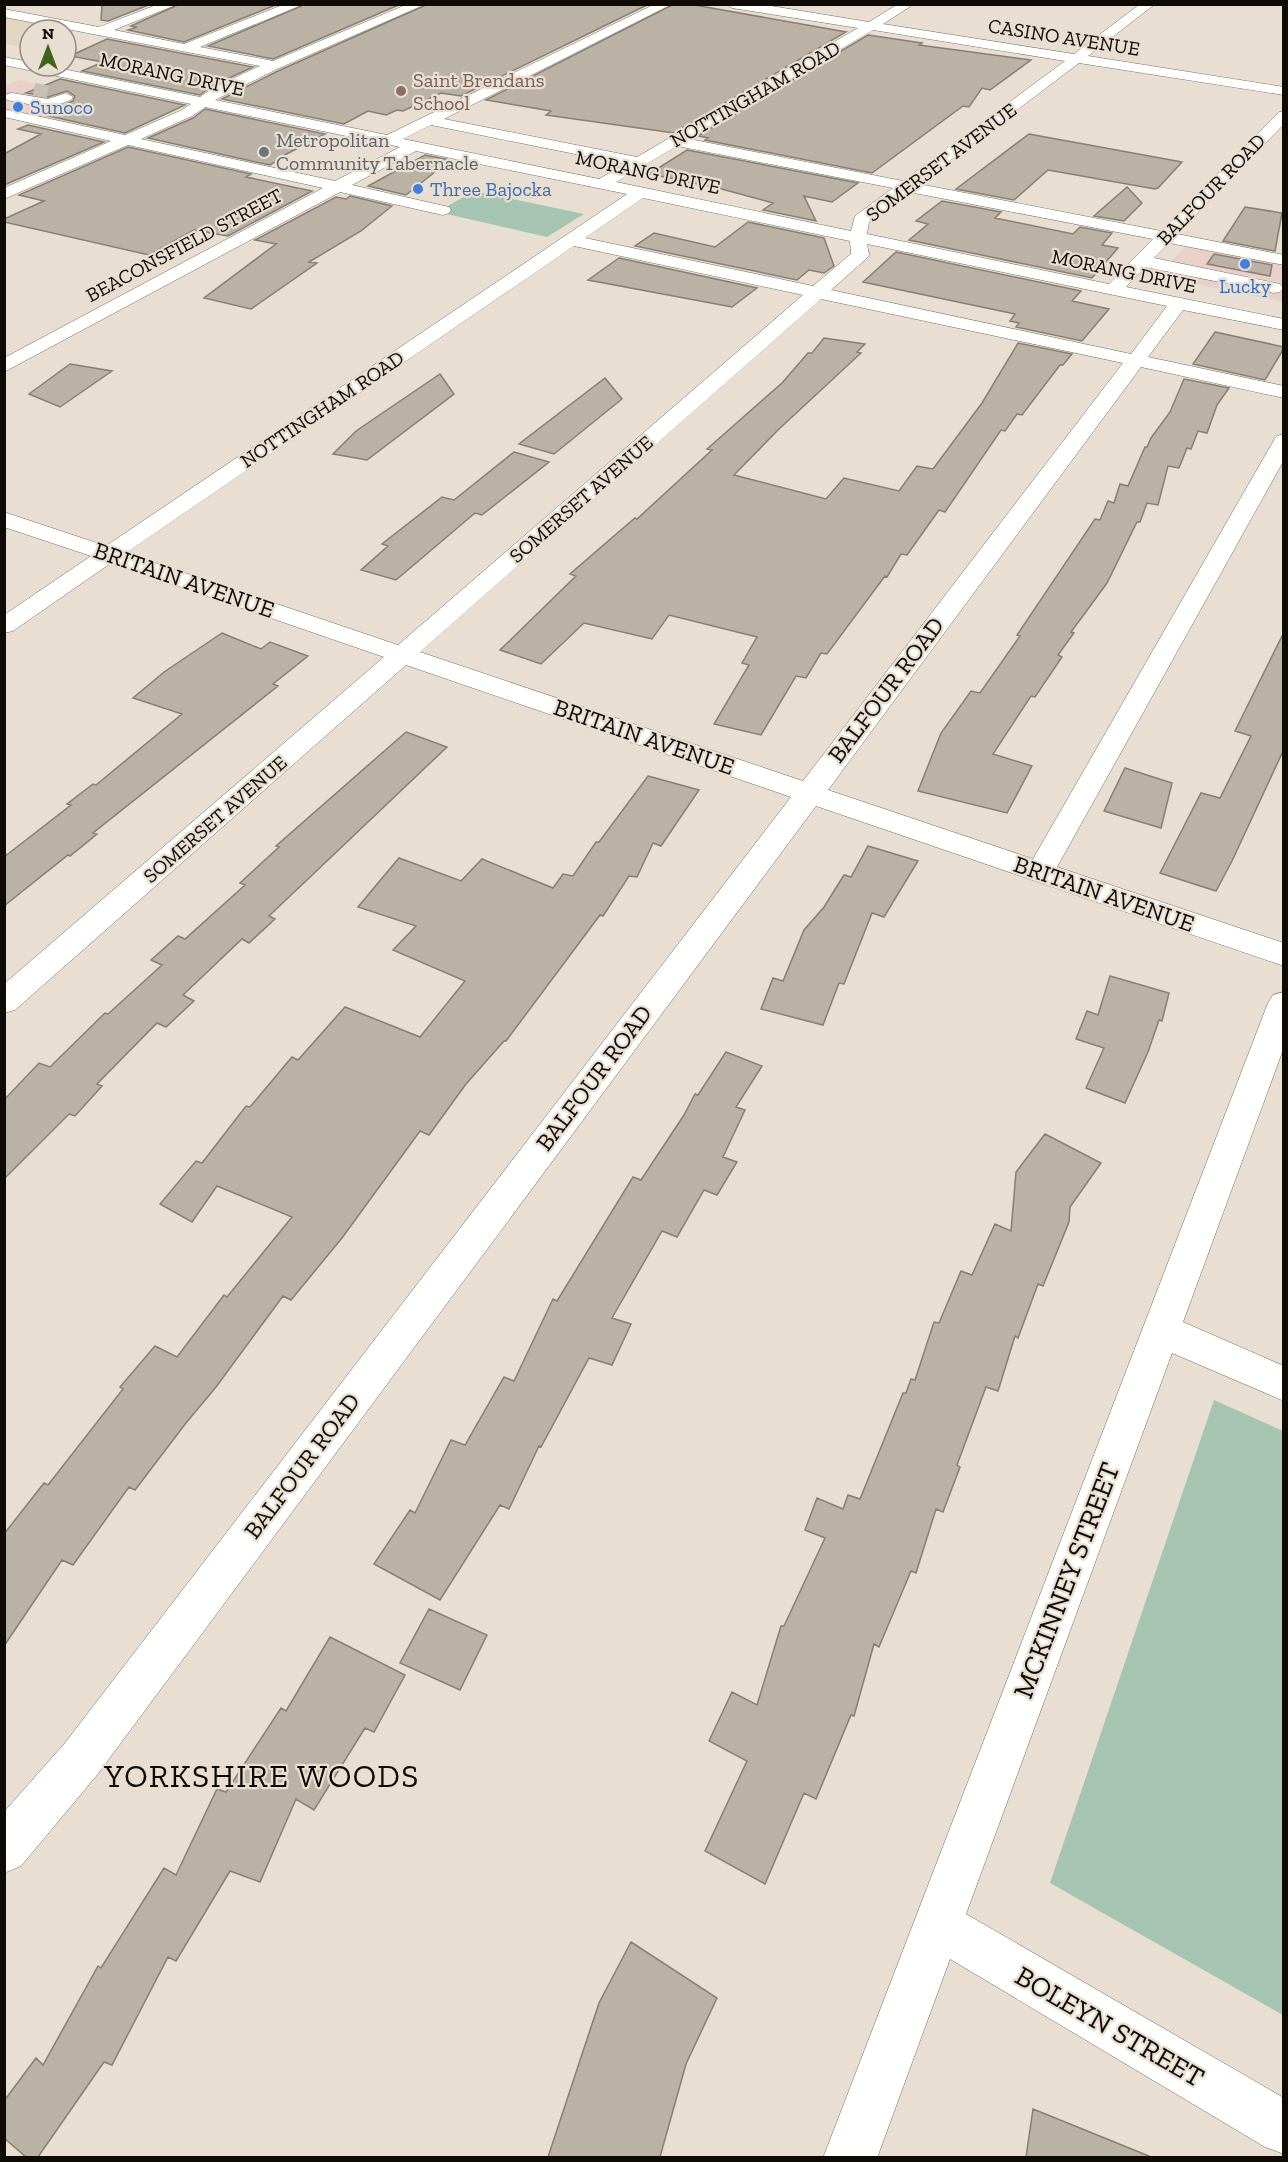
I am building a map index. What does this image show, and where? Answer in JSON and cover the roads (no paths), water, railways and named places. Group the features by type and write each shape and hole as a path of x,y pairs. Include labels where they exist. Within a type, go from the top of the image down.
{"street":[{"path":"82,35 172,4"},
{"path":"184,48 298,4"},
{"path":"4,194 187,114 218,91 274,65 420,4"},
{"path":"389,140 666,4"},
{"name":"CASINO AVENUE","path":"732,4 1284,91"},
{"name":"NOTTINGHAM ROAD","path":"602,184 908,4"},
{"name":"SOMERSET AVENUE","path":"4,1002 860,255 858,237 861,220 1149,4"},
{"path":"4,14 82,35 184,48 274,65"},
{"path":"4,75 18,68"},
{"name":"MORANG DRIVE","path":"78,76 1284,325"},
{"path":"4,95 46,78"},
{"path":"4,95 49,104 63,93 105,81"},
{"path":"4,83 30,86"},
{"path":"460,126 484,111 465,101"},
{"path":"4,113 443,210"},
{"name":"BALFOUR ROAD","path":"1113,290 1284,115"},
{"path":"428,120 639,162"},
{"path":"649,139 1284,260"},
{"name":"BEACONSFIELD STREET","path":"4,366 415,145"},
{"path":"612,156 630,146"},
{"path":"505,180 523,168"},
{"name":"NOTTINGHAM ROAD","path":"4,626 641,192"},
{"path":"571,240 1284,392"},
{"path":"1141,261 1274,288"},
{"name":"BALFOUR ROAD","path":"4,1850 88,1750 1136,361 1193,306 1231,279"},
{"path":"1040,872 1284,440"},
{"name":"BRITAIN AVENUE","path":"4,519 1284,955"},
{"name":"MCKINNEY STREET","path":"850,2157 1284,1003"},
{"path":"1160,1330 1284,1384"},
{"name":"BOLEYN STREET","path":"937,1924 1284,2128"}],"tunnel":[{"path":"34,90 51,93"}],"place":[{"name":"Saint Brendans School","path":"401,91"},
{"name":"Sunoco","path":"18,107"},
{"name":"Metropolitan Community Tabernacle","path":"264,152"},
{"name":"Three Bajocka","path":"418,189"},
{"name":"Lucky","path":"1245,264"}],"district":[{"name":"YORKSHIRE WOODS","path":"262,1776"}]}
